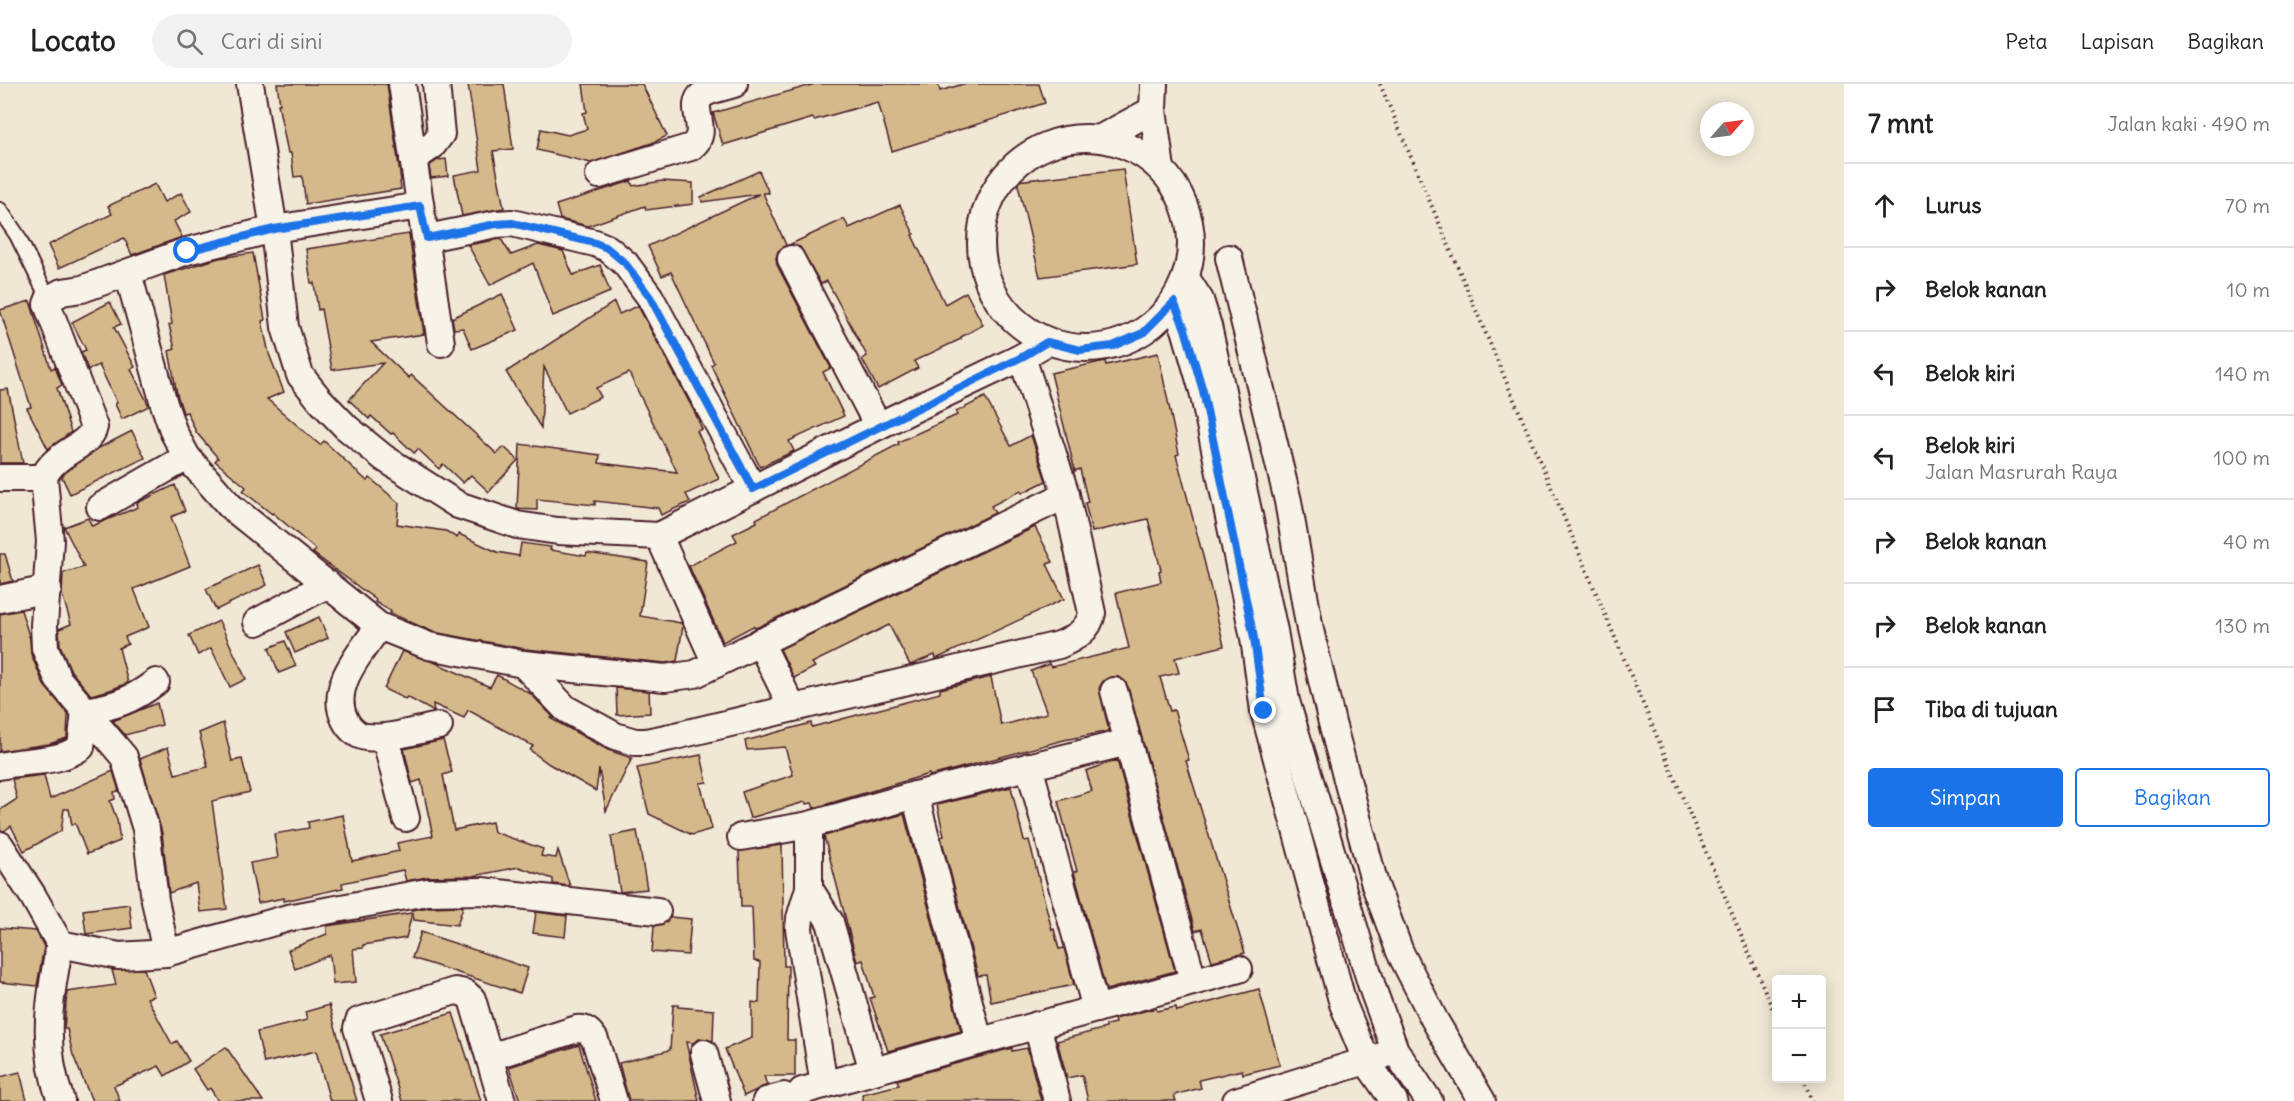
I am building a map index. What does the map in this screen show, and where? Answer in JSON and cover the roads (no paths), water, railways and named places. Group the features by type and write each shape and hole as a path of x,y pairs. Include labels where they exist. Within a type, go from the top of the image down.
{"street":[{"path":"249,84 274,229 285,327 300,375 346,427 384,458 458,505 517,525 598,534 659,536 878,426 1022,357 1047,342"},
{"path":"402,84 441,343"},
{"path":"413,159 432,146 441,134 436,84"},
{"path":"599,175 691,147 697,142 700,134 697,102 700,97 704,93 734,84"},
{"path":"1154,84 1153,110 1161,169"},
{"path":"1101,138 1153,110"},
{"path":"1066,138 1101,138 1134,148 1161,169 1181,197 1191,229 1191,256 1186,278 1174,302 1143,333 1113,346 1080,350 1047,342 1018,325 995,298 982,267 980,232 988,199 1008,171 1034,149 1066,138"},
{"path":"166,953 154,900 146,829 124,758 58,680 45,648 44,625 50,541 44,478 47,469 93,433 94,427 49,310 53,297 82,289 187,251 274,229 420,206"},
{"path":"427,238 512,223 595,243 616,254 650,297 753,489"},
{"path":"1229,258 1288,501 1311,630 1332,723 1375,885 1400,952 1434,1019 1482,1101"},
{"path":"791,259 878,426"},
{"path":"128,273 174,433 187,457 208,484 230,506 379,626 429,646 523,664 676,678 695,674 1066,495"},
{"path":"1186,278 1200,300 1208,326 1274,631 1286,700 1287,748 1343,1004 1367,1062 1394,1101"},
{"path":"1174,302 1185,329 1203,391 1254,638 1264,711 1287,748 1395,1050 1429,1101"},
{"path":"523,664 566,709 615,736 635,742 646,742 1059,645 1078,635 1089,624 1092,613 1066,495 1022,357"},
{"path":"100,507 187,457"},
{"path":"0,478 44,478"},
{"path":"659,536 716,664"},
{"path":"257,622 328,584"},
{"path":"0,599 48,589"},
{"path":"379,626 347,673 342,686 343,716 352,730 365,737 386,737 439,726"},
{"path":"760,642 792,707"},
{"path":"85,711 123,704 156,682"},
{"path":"1114,691 1193,981"},
{"path":"0,766 19,761 54,760 70,755 81,747 85,711"},
{"path":"386,737 406,818"},
{"path":"741,837 809,825 915,795 1128,742"},
{"path":"1029,766 1096,1009"},
{"path":"915,795 979,1041"},
{"path":"809,825 809,888 799,929 794,1093 1239,969"},
{"path":"0,845 60,944 51,991 47,1036 51,1071 61,1101"},
{"path":"809,888 830,922 873,1071"},
{"path":"60,944 119,956 166,953 288,918 427,892 482,891 657,911"},
{"path":"379,1101 357,1024 363,1018 455,991 462,992 472,999 502,1101"},
{"path":"1037,1025 1058,1101"},
{"path":"490,1057 583,1029 595,1040 614,1101"},
{"path":"1236,1101 1367,1062 1395,1050"},
{"path":"704,1053 717,1101"}],"lane":[{"path":"0,210 53,297"}]}
